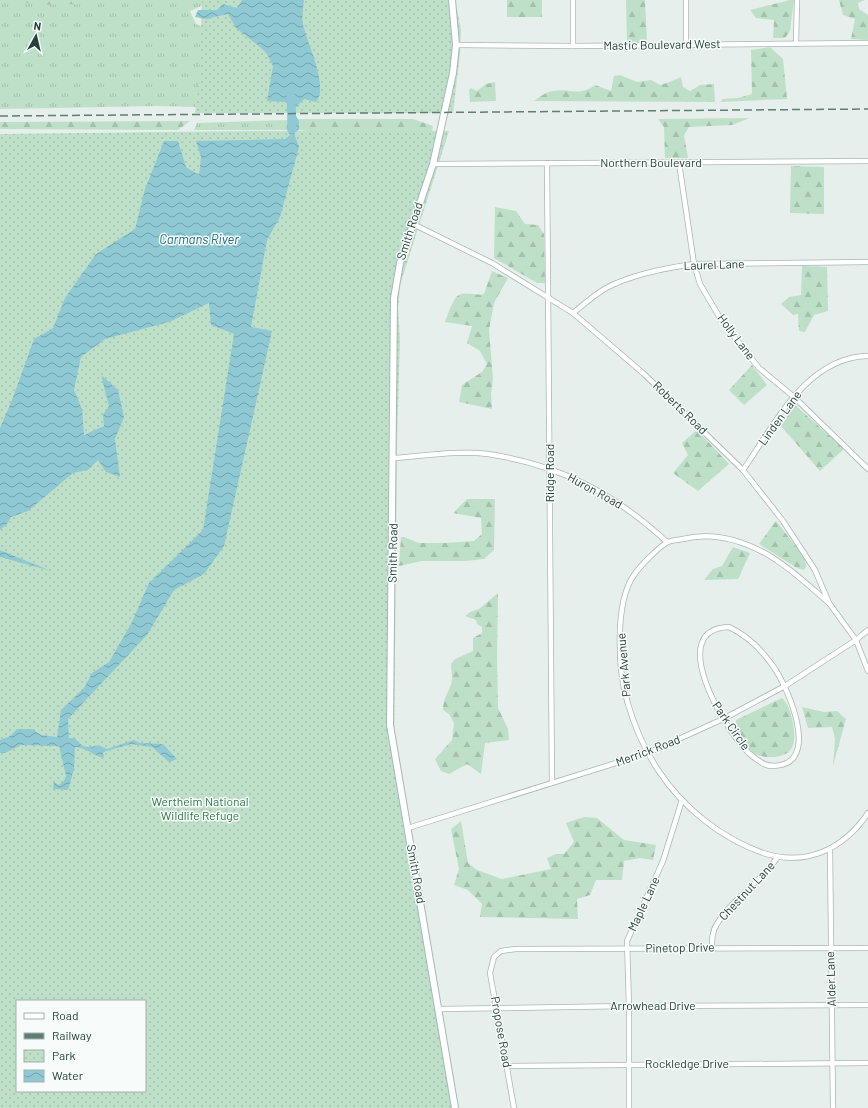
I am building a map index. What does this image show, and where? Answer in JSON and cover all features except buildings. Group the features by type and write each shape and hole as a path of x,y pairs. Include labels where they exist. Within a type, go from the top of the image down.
{"street":[{"name":"Smith Road","path":"452,0 456,45 453,72 433,164 400,263 394,298 394,458 390,725 455,1108"},
{"path":"573,0 573,46"},
{"path":"686,0 686,45"},
{"path":"796,44 797,0"},
{"name":"Mastic Boulevard West","path":"456,45 573,46 868,43"},
{"name":"Northern Boulevard","path":"433,164 868,161"},
{"name":"Ridge Road","path":"547,163 552,783"},
{"name":"Holly Lane","path":"679,163 694,264 700,284 723,323 759,368 794,397 868,469"},
{"name":"Roberts Road","path":"413,224 492,263 549,297 572,313 644,374 743,470 802,549 815,570 829,603 856,640 868,671"},
{"name":"Laurel Lane","path":"572,313 607,288 631,278 667,268 694,264 868,262"},
{"name":"Linden Lane","path":"743,470 794,397 805,384 830,366 843,360 868,356"},
{"name":"Huron Road","path":"394,458 464,453 487,454 568,474 598,490 642,519 667,542"},
{"path":"667,542 695,536 711,536 740,542 770,556 829,603"},
{"name":"Park Avenue","path":"667,542 633,575 628,588 620,626 620,657 627,703 637,732 648,753 667,782 696,814 723,834 756,850 777,858 809,857 830,850 858,828 868,813"},
{"name":"Park Circle","path":"729,627 740,632 754,643 771,663 785,686 796,720 799,741 798,749 796,756 785,764 771,766 758,760 744,749 723,719 712,699 706,684 701,658 704,639 710,632 720,628 729,627"},
{"name":"Merrick Road","path":"408,828 648,753 723,719 785,686 856,640 868,630"},
{"name":"Maple Lane","path":"629,1108 629,1006 627,941 663,861 682,800"},
{"name":"Alder Lane","path":"830,850 833,1108"},
{"name":"Chestnut Lane","path":"712,948 712,938 716,924 729,909 767,872 777,858"},
{"name":"Pinetop Drive","path":"494,957 501,951 516,949 868,948"},
{"name":"Propose Road","path":"494,957 490,973 514,1108"},
{"name":"Arrowhead Drive","path":"438,1009 629,1006 868,1005"},
{"name":"Rockledge Drive","path":"507,1066 868,1063"}],"green space":[{"path":"0,0 206,0 206,4 190,11 196,24 219,35 229,108 158,106 0,109"},
{"path":"10,0 84,0 81,4 39,5"},
{"path":"202,0 455,0 461,30 460,54 453,113 195,113 199,84"},
{"path":"507,0 542,0 542,17 507,17"},
{"path":"626,0 645,0 647,42 627,42"},
{"path":"794,0 790,31 785,38 773,38 774,20 756,18 750,10"},
{"path":"839,0 865,0 858,3 859,9 868,15 868,40 851,39 855,19 843,15"},
{"path":"770,47 783,59 787,99 720,102 723,99 738,98 752,94 751,50"},
{"path":"620,75 637,82 651,80 660,85 681,77 683,87 690,91 700,85 714,84 715,102 534,101 550,92 559,90 584,91 595,85 611,91 614,76"},
{"path":"495,82 496,101 470,102 469,90 471,88 477,91 486,84"},
{"path":"750,118 732,125 689,127 684,135 688,158 665,158 664,127 658,119"},
{"path":"298,119 413,119 433,126 428,162 327,133 299,130"},
{"path":"288,120 286,128 288,130 194,130 197,123"},
{"path":"190,121 178,130 0,129 0,122"},
{"name":"Wertheim National Wildlife Refuge","path":"250,131 449,131 400,285 398,309 400,339 397,441 394,761 452,1108 0,1108 0,134"},
{"path":"791,166 824,167 824,214 790,213"},
{"path":"495,207 516,211 525,224 538,225 544,234 545,283 537,283 494,258"},
{"path":"802,266 827,267 828,311 814,315 805,332 799,331 798,314 793,315 781,304 789,297 801,295"},
{"path":"492,271 508,278 494,303 489,330 493,379 491,394 492,409 459,402 462,385 482,372 487,364 480,351 467,343 472,326 445,322 453,302 458,295 484,294"},
{"path":"752,365 767,385 744,405 729,390"},
{"path":"795,405 844,449 820,471 781,426"},
{"path":"697,430 729,464 698,491 673,473 688,455 682,443"},
{"path":"467,499 495,499 494,550 484,559 466,561 422,561 399,566 401,537 419,543 445,543 474,541 482,534 481,518 453,513"},
{"path":"776,521 805,558 806,567 804,570 797,568 759,544"},
{"path":"733,547 750,553 738,579 704,580 713,569 722,566"},
{"path":"498,593 498,708 508,729 509,740 485,743 481,774 467,764 449,774 441,771 435,759 452,740 454,723 449,714 443,710 444,700 452,682 451,664 455,659 473,651 473,638 482,633 482,627 477,624 476,620 465,616 470,612 479,609"},
{"path":"782,698 788,707 794,727 794,740 791,750 777,757 765,757 755,754 735,730 736,720"},
{"path":"802,707 824,712 837,711 846,719 833,766 835,739 832,727 808,728"},
{"path":"584,817 597,818 624,840 656,845 653,860 640,858 624,861 622,880 596,880 590,895 577,899 578,919 480,917 482,904 468,890 454,885 459,869 451,829 461,821 468,863 477,870 502,879 551,869 547,858 556,854 564,854 574,842 566,823"}],"water":[{"path":"242,0 304,0 302,14 303,25 319,76 319,95 316,102 304,99 296,107 290,107 286,102 267,101 273,66 267,54 236,28 228,14 206,19 195,17 198,10 217,10 223,4 237,8"},
{"name":"Carmans River","path":"290,116 296,116 299,121 299,130 294,133 299,147 280,217 267,240 251,327 272,331 224,546 204,574 174,590 147,635 68,719 69,738 75,738 82,745 91,747 98,745 107,749 134,740 140,743 163,744 177,759 169,762 152,747 131,744 106,751 103,753 104,758 82,748 75,747 74,769 68,790 53,789 54,782 59,785 64,781 66,776 59,746 21,745 5,753 0,753 0,740 10,736 17,729 32,729 41,735 57,737 61,710 84,688 92,673 109,662 131,624 149,583 203,530 234,334 211,325 209,303 169,322 105,339 81,357 74,390 82,409 84,435 104,426 103,415 109,406 101,375 118,390 124,417 115,439 120,477 106,472 98,460 88,470 73,473 28,511 11,517 7,524 0,530 0,428 12,400 34,339 53,328 65,298 96,254 135,229 145,189 164,141 178,141 186,167 199,175 201,157 196,141 285,139 290,135 286,128"},
{"path":"0,550 51,571 0,557"}],"waterway":[{"name":"Carmans River","path":"291,96 292,129"}],"railway":[{"path":"0,116 868,109"}]}
